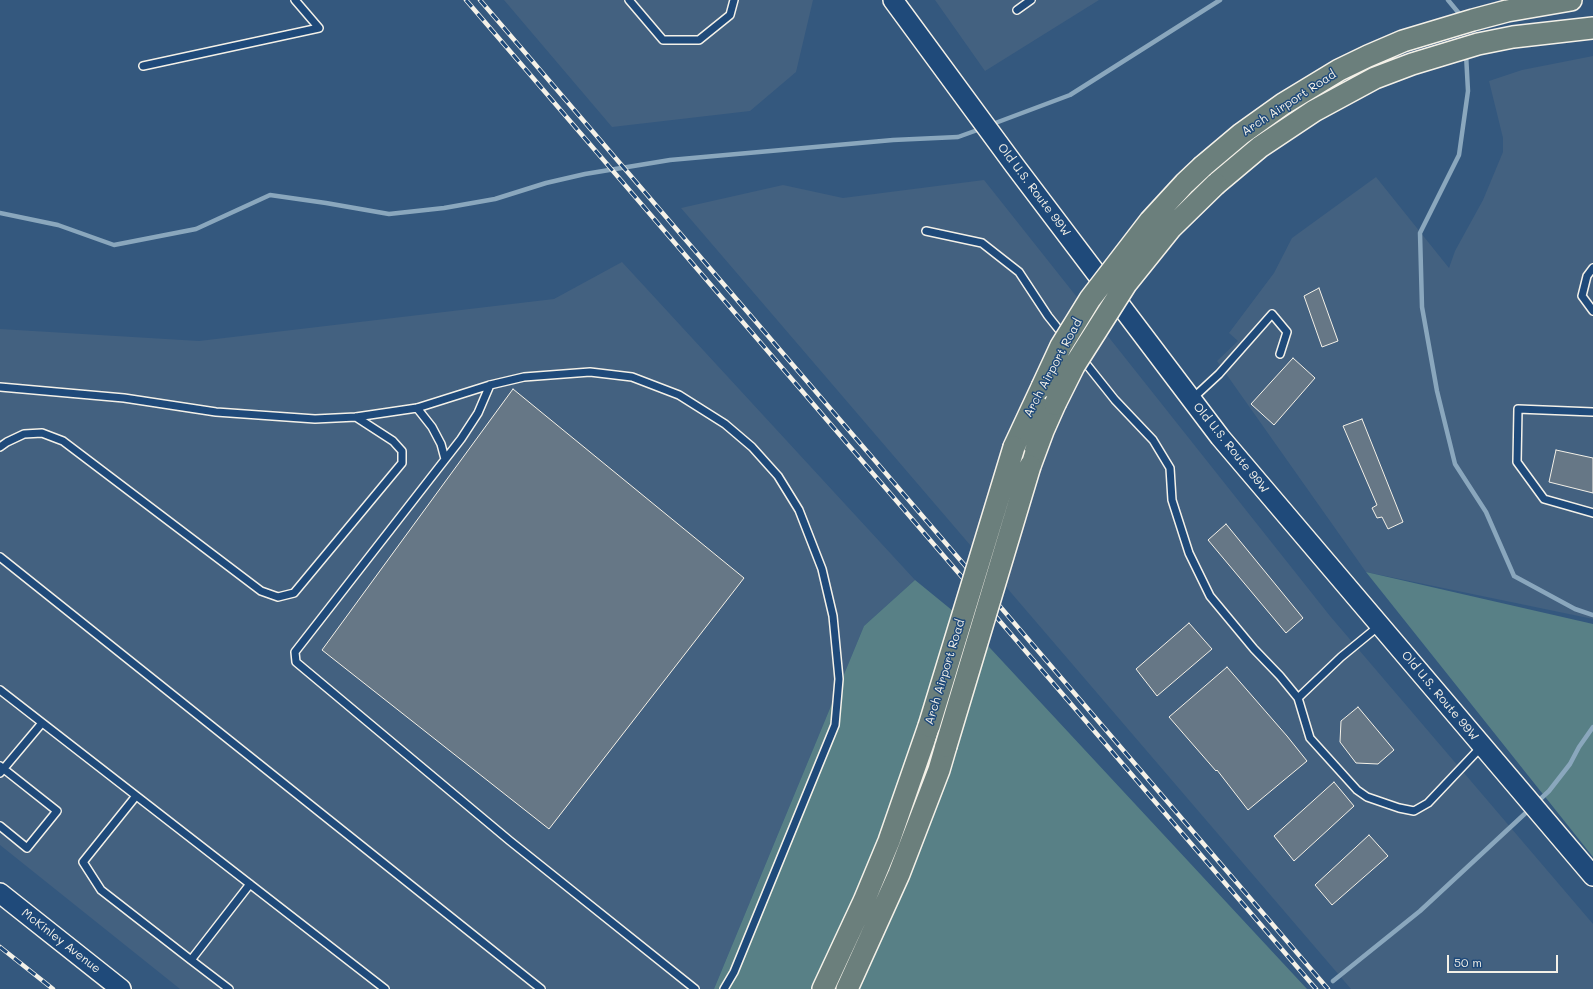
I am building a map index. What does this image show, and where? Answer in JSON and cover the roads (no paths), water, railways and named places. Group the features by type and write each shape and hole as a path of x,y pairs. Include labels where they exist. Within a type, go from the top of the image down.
{"main road":[{"name":"Old U.S. Route 99W","path":"893,0 1015,166 1220,437 1593,876"},
{"name":"Arch Airport Road","path":"823,989 864,901 889,840 929,726 1014,446 1061,346 1090,299 1150,221 1185,183 1241,134 1282,104 1339,70 1403,41 1507,11 1571,0"},
{"name":"Arch Airport Road","path":"847,989 899,874 936,777 1030,466 1043,431 1074,366 1126,284 1171,228 1216,184 1260,148 1314,111 1375,78 1412,64 1478,44 1513,37 1593,28"},
{"name":"McKinley Avenue","path":"0,893 121,989"}],"lane":[{"path":"143,66 319,28 295,0"},
{"path":"630,0 663,40 699,40 730,16 734,0"},
{"path":"1018,10 1031,0"},
{"path":"926,231 982,243 1019,272 1048,316 1115,400 1153,440 1170,468 1172,500 1188,553 1210,596 1254,649 1280,676 1298,698 1310,738 1358,790 1367,797 1414,811 1428,802 1482,746"},
{"path":"1593,268 1587,276 1582,296 1593,310"},
{"path":"1192,399 1219,374 1272,314 1287,332 1280,354"},
{"path":"0,387 124,398 216,412 315,419 356,417 417,408 524,377 590,372 632,377 679,395 724,424 752,447 778,476 799,510 820,561 833,616 839,679 835,725 734,972 724,989"},
{"path":"490,386 478,413 445,459 294,652 296,662 510,841 695,989"},
{"path":"417,408 432,427 441,444 445,459"},
{"path":"1593,412 1518,409 1517,462 1544,499 1593,514"},
{"path":"0,447 24,434 42,433 63,441 261,591 278,597 294,593 402,463 402,450 393,441 356,417"},
{"path":"0,557 541,989"},
{"path":"1298,698 1341,657 1380,625"},
{"path":"0,690 385,989"},
{"path":"0,826 27,848 57,811 1,770 42,723"},
{"path":"136,796 84,862 101,890 229,989"},
{"path":"191,960 250,884"}],"waterway":[{"path":"990,125 1070,95 1220,0"},
{"path":"1448,0 1462,17"},
{"path":"1466,54 1468,91 1459,155 1420,233 1422,307 1437,391 1455,464 1486,512 1514,576 1575,609 1593,615"},
{"path":"0,213 58,225 114,245 196,229 270,195 389,214 444,208 495,199 546,183 585,174 670,160 893,140 958,137 983,128"},
{"path":"1536,803 1549,791 1570,764 1579,747 1593,727"},
{"path":"1333,981 1420,911 1531,808"}],"railway":[{"path":"466,0 1316,989"},
{"path":"480,0 1328,989"},
{"path":"0,947 53,989"}]}
